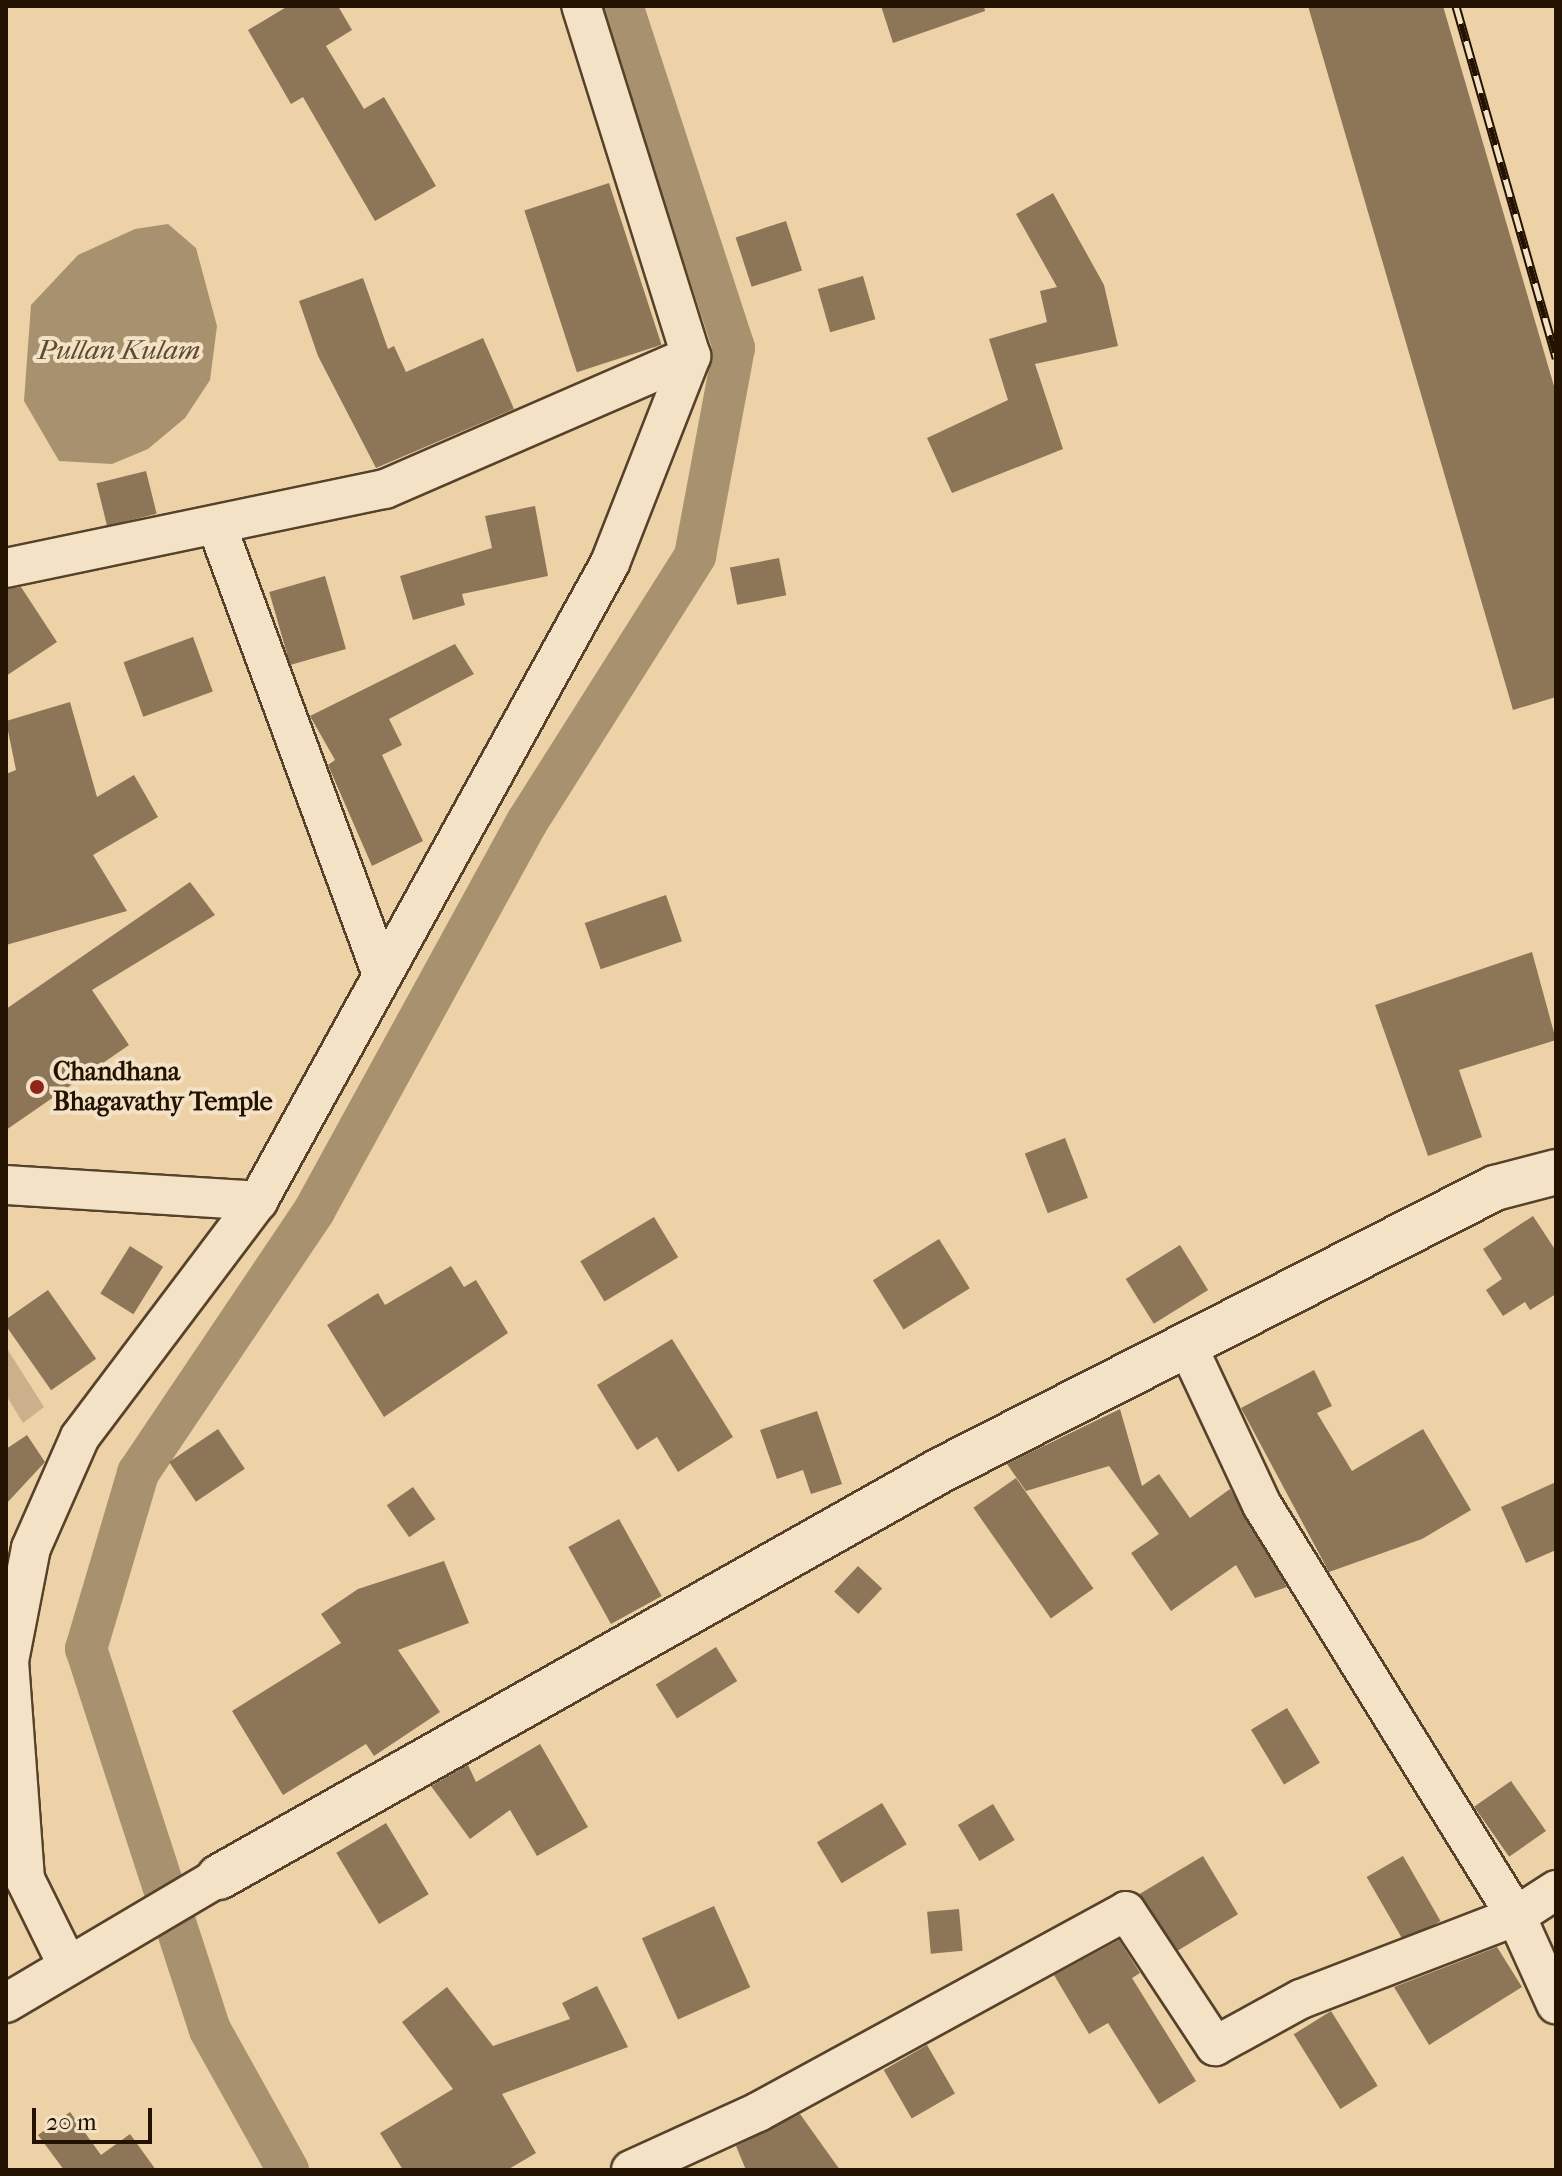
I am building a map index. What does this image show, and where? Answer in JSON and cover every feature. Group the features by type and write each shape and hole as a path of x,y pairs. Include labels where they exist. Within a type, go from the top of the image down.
{"street":[{"path":"66,1962 25,1879 9,1661 31,1548 80,1437 258,1201 610,563 691,356 581,6"},
{"path":"6,568 218,529 385,489 691,356"},
{"path":"218,529 382,975"},
{"path":"6,2003 66,1962 941,1470 1495,1188 1556,1172"},
{"path":"6,1185 258,1201"},
{"path":"1187,1345 1262,1505 1516,1916 1556,2004"},
{"path":"631,2170 758,2112 1126,1911 1215,2046 1301,1999 1516,1916 1556,1890"}],"shaded area":[{"path":"6,1347 44,1407 23,1423 6,1395"}],"water":[{"name":"Pullan Kulam","path":"168,224 196,248 217,326 210,380 185,418 148,449 112,464 59,461 24,401 31,305 78,255 135,229"}],"building":[{"path":"288,6 338,6 352,30 326,46 364,109 384,97 436,186 375,221 303,97 291,104 248,30"},
{"path":"881,6 984,6 985,11 893,43"},
{"path":"1308,6 1443,6 1556,393 1556,697 1513,710"},
{"path":"609,183 662,345 577,372 524,211"},
{"path":"1053,193 1104,285 1118,346 1035,364 1063,449 952,493 927,438 1008,400 989,339 1047,322 1040,291 1057,287 1016,214"},
{"path":"786,221 802,270 752,287 736,237"},
{"path":"863,276 875,319 830,332 818,289"},
{"path":"363,278 388,349 394,346 406,372 483,338 514,409 376,468 318,356 299,301"},
{"path":"146,471 157,514 107,526 97,483"},
{"path":"535,506 548,576 462,594 465,605 413,620 400,576 492,548 485,516"},
{"path":"779,558 786,595 737,605 730,568"},
{"path":"325,576 346,649 290,665 269,592"},
{"path":"21,587 57,642 6,676 6,589"},
{"path":"193,637 213,692 143,717 123,662"},
{"path":"455,644 474,674 389,719 402,745 382,755 423,841 372,866 328,765 335,760 310,716"},
{"path":"70,702 97,797 134,775 158,817 93,855 127,911 6,945 6,774 16,770 6,721"},
{"name":"Chandhana Bhagavathy Temple","path":"190,882 215,915 92,990 129,1045 6,1130 6,1009"},
{"path":"666,895 682,941 601,969 585,923"},
{"path":"1532,952 1556,1040 1459,1070 1482,1137 1428,1156 1375,1005"},
{"path":"1065,1138 1088,1198 1048,1213 1025,1153"},
{"path":"1533,1216 1556,1251 1556,1294 1530,1310 1525,1302 1503,1316 1486,1290 1502,1279 1483,1249"},
{"path":"654,1217 678,1257 604,1302 580,1261"},
{"path":"939,1239 970,1288 904,1330 873,1280"},
{"path":"1180,1245 1208,1290 1154,1324 1126,1279"},
{"path":"130,1246 163,1267 133,1314 100,1293"},
{"path":"451,1266 464,1287 476,1280 508,1333 384,1417 327,1325 378,1293 385,1305"},
{"path":"48,1290 96,1359 51,1390 6,1326 6,1319"},
{"path":"672,1339 733,1437 678,1472 657,1437 637,1450 597,1385"},
{"path":"1314,1370 1332,1406 1317,1413 1352,1471 1423,1429 1471,1510 1422,1539 1329,1572 1241,1408"},
{"path":"1120,1409 1142,1486 1159,1474 1190,1518 1230,1489 1287,1587 1255,1598 1236,1565 1171,1611 1131,1553 1159,1534 1109,1466 1026,1491 1007,1464"},
{"path":"817,1411 842,1484 811,1494 803,1470 777,1479 760,1430"},
{"path":"218,1429 245,1469 196,1502 169,1462"},
{"path":"27,1435 45,1462 6,1504 6,1449"},
{"path":"1016,1478 1093,1589 1051,1618 973,1508"},
{"path":"1556,1482 1556,1550 1526,1563 1501,1507"},
{"path":"413,1487 435,1519 409,1537 387,1505"},
{"path":"619,1519 662,1596 611,1624 568,1547"},
{"path":"444,1561 469,1623 398,1650 440,1712 374,1756 366,1744 283,1795 232,1711 341,1643 321,1614 358,1589"},
{"path":"858,1566 882,1589 858,1614 834,1592"},
{"path":"716,1647 737,1681 677,1719 656,1685"},
{"path":"1287,1708 1320,1763 1284,1784 1251,1730"},
{"path":"540,1744 588,1827 537,1856 510,1810 470,1839 431,1786 468,1765 476,1782"},
{"path":"1511,1781 1546,1831 1509,1857 1474,1807"},
{"path":"882,1803 907,1844 842,1883 817,1842"},
{"path":"993,1804 1015,1840 979,1861 958,1825"},
{"path":"386,1823 429,1894 379,1924 336,1853"},
{"path":"1203,1856 1238,1914 1175,1952 1140,1894"},
{"path":"1403,1856 1440,1921 1404,1942 1367,1877"},
{"path":"714,1906 750,1987 678,2019 642,1938"},
{"path":"959,1909 963,1951 931,1954 927,1912"},
{"path":"1119,1940 1140,1973 1132,1978 1196,2081 1159,2104 1108,2023 1089,2034 1054,1975"},
{"path":"1497,1947 1522,1987 1429,2045 1394,1987"},
{"path":"597,1986 628,2047 502,2094 536,2153 507,2170 403,2170 380,2133 453,2089 402,2022 447,1987 493,2046 570,2019 562,2003"},
{"path":"1331,2011 1378,2086 1340,2109 1294,2034"},
{"path":"927,2045 955,2093 912,2118 884,2070"},
{"path":"70,2112 101,2155 130,2134 156,2170 64,2170 38,2135"},
{"path":"800,2114 840,2170 746,2170 736,2146"}],"waterway":[{"path":"288,2170 210,2030 86,1649 138,1473 314,1211 527,822 695,556 734,348 622,6"}],"railway":[{"path":"1456,6 1556,358"}],"place":[{"name":"Chandhana Bhagavathy Temple","path":"37,1087"}]}
